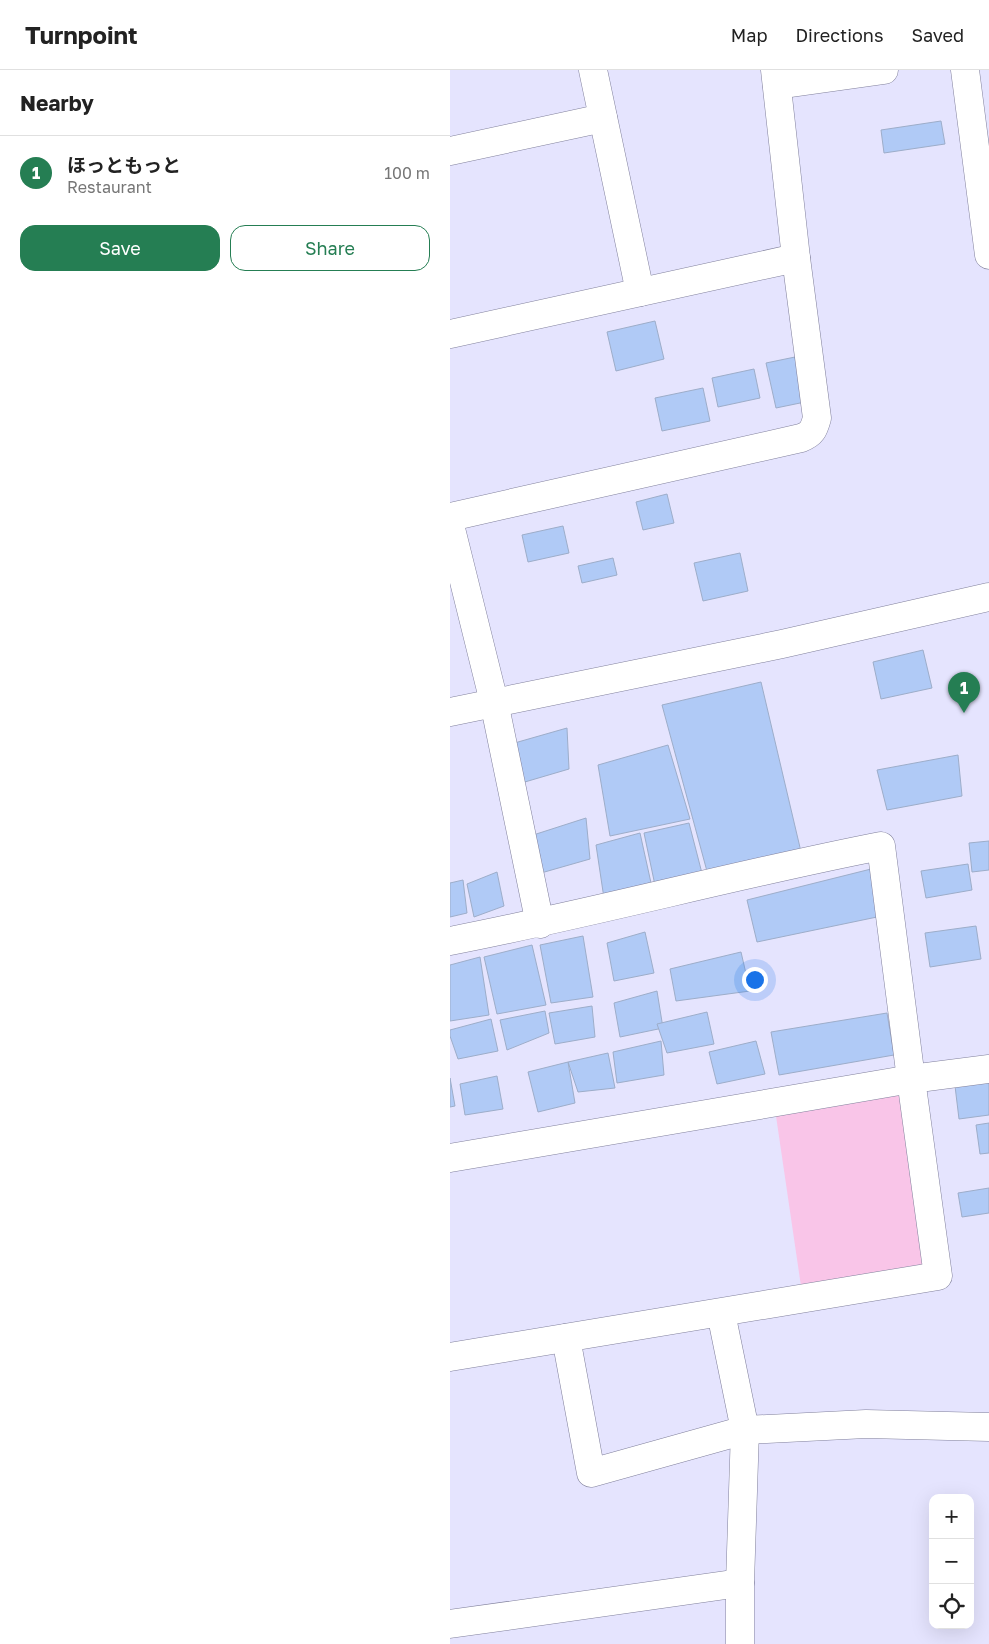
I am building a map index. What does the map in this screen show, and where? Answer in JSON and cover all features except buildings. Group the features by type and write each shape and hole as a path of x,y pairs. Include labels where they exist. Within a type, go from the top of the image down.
{"street":[{"path":"593,70 640,292"},
{"path":"450,517 792,441 810,435 815,428 817,418 796,258 776,78 884,70"},
{"path":"965,70 989,255"},
{"path":"450,151 603,118"},
{"path":"450,334 796,258"},
{"path":"450,525 494,702 540,924"},
{"path":"450,712 782,644 989,596"},
{"path":"450,941 540,924 807,860 881,846 910,1080 938,1276 450,1357"},
{"path":"450,1158 910,1080 989,1069"},
{"path":"721,1313 745,1430 740,1644"},
{"path":"566,1338 591,1473 745,1430 866,1424 989,1427"},
{"path":"450,1624 740,1582"}],"shaded area":[{"path":"904,1092 925,1274 802,1293 776,1116"}],"place":[{"name":"ほっともっと","path":"964,713"}]}
